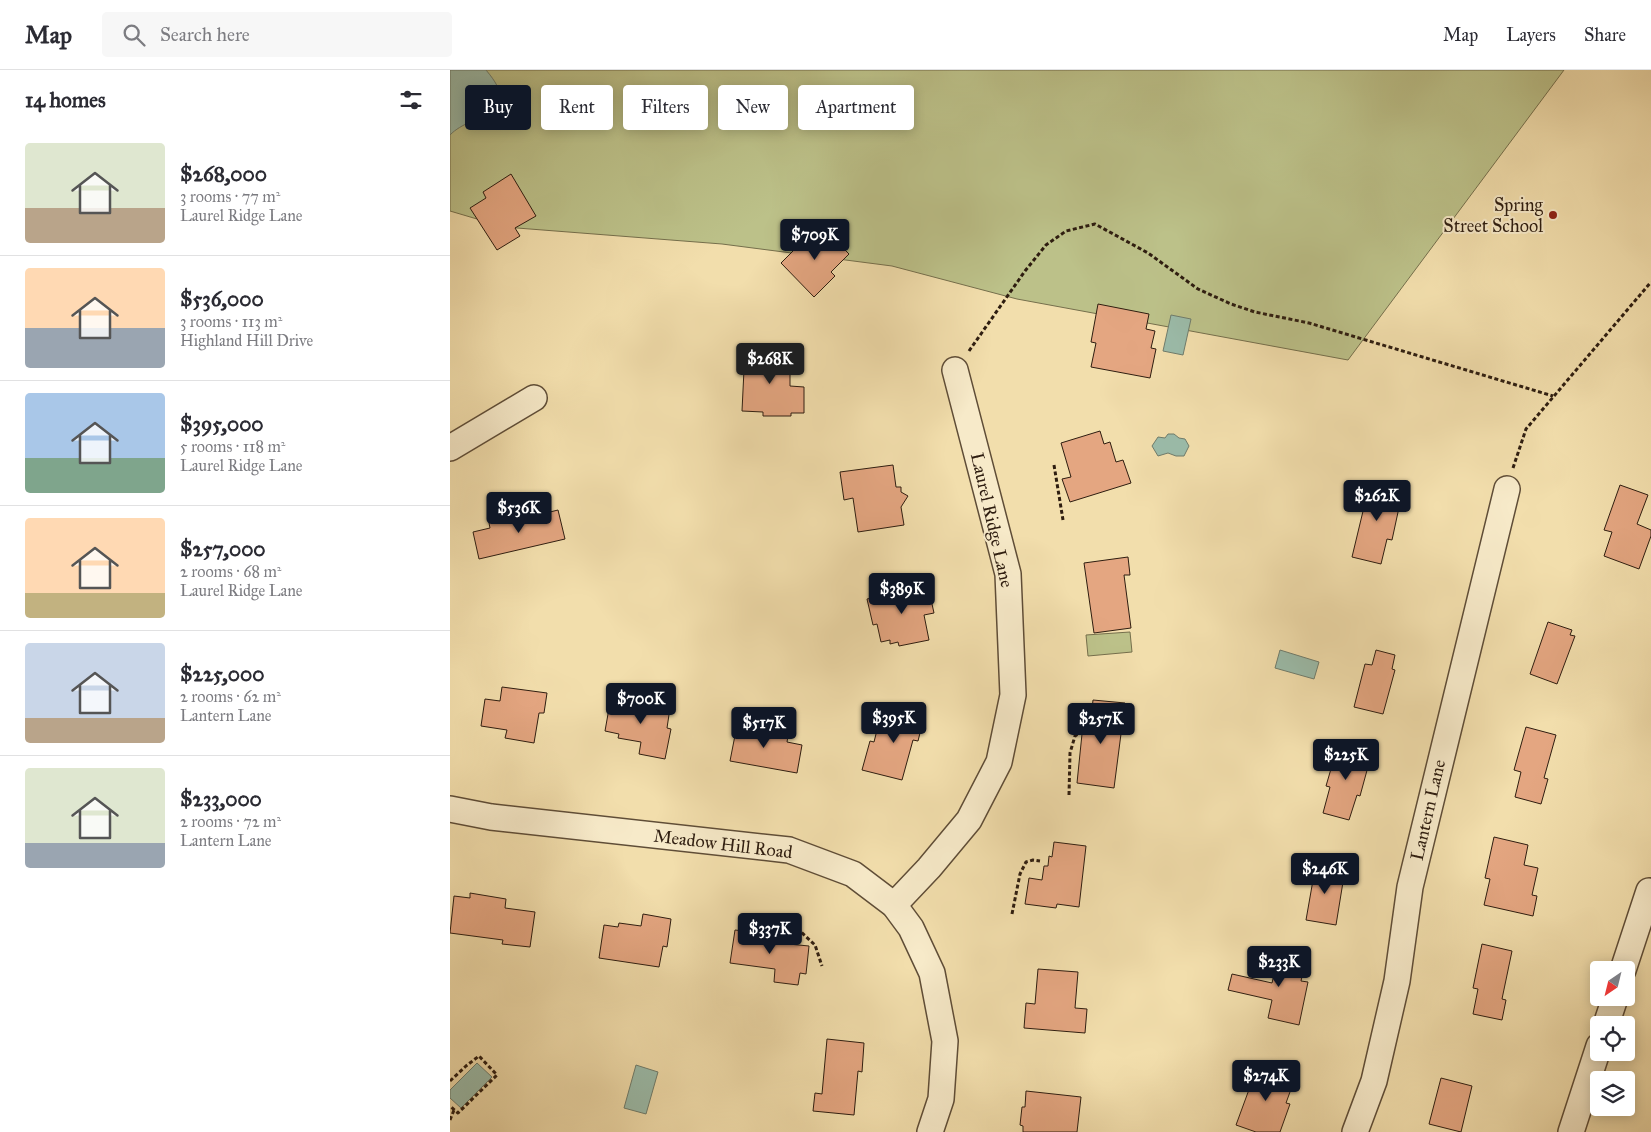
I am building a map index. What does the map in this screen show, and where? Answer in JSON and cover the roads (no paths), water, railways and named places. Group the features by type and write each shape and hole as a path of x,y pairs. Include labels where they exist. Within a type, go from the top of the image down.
{"street":[{"name":"Laurel Ridge Lane","path":"894,905 929,868 969,820 999,762 1013,695 1008,574 955,370"},
{"path":"450,448 534,398"},
{"name":"Lantern Lane","path":"1355,1132 1374,1081 1397,981 1410,887 1507,489"},
{"name":"Meadow Hill Road","path":"450,809 491,817 789,850 854,874 894,905 911,928 932,973 944,1041 941,1099 930,1132"},
{"path":"1627,961 1649,891"},
{"path":"1571,1132 1594,1061"}],"place":[{"name":"Spring Street School","path":"1553,215"}]}
